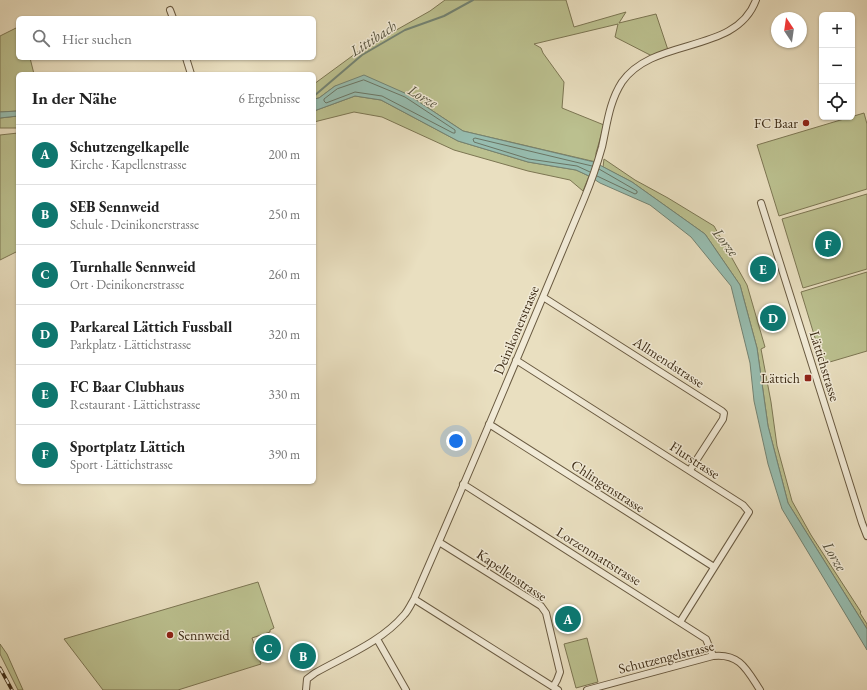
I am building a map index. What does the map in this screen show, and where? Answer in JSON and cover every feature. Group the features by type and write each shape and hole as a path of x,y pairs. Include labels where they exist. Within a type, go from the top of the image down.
{"street":[{"name":"Deinikonerstrasse","path":"306,690 307,680 315,673 376,639 392,628 405,614 414,599 592,180 608,114 622,82 632,70 640,64 678,48 718,36 735,27 748,16 756,0"},
{"path":"170,10 172,16"},
{"path":"187,60 190,72"},
{"name":"Lättichstrasse","path":"761,203 867,536"},
{"name":"Allmendstrasse","path":"543,297 724,413 722,419 690,470"},
{"name":"Flurstrasse","path":"516,360 690,470 743,505 749,512 680,622"},
{"name":"Chlingenstrasse","path":"489,424 714,567"},
{"name":"Lorzenmattstrasse","path":"463,484 706,639 714,656"},
{"name":"Kapellenstrasse","path":"439,542 541,606 546,613 560,672 555,689"},
{"path":"414,599 555,689"},
{"path":"376,639 406,690"},
{"name":"Schutzengelstrasse","path":"587,690 714,656 723,655 732,657 740,663 748,671 760,690"}],"green space":[{"path":"445,0 566,0 574,27 626,12 619,23 656,14 668,50 652,56 615,37 618,24 534,44 541,48 564,82 562,108 604,125 596,153 596,162 463,131 407,94 335,86 316,99 316,83 359,51 430,11"},
{"path":"16,28 16,60 30,60 34,72 16,72 16,111 0,112 0,36"},
{"path":"355,96 381,100 458,141 528,162 576,170 589,176 583,191 570,180 528,171 454,150 382,117 354,112 316,122 316,110"},
{"path":"864,113 867,124 867,189 779,216 757,145 841,120 855,120 855,116"},
{"path":"16,116 16,128 0,128 0,118"},
{"path":"16,133 16,252 0,260 0,135"},
{"path":"604,159 635,180 714,226 747,285 765,347 761,349 771,402 777,446 792,501 811,535 861,612 860,613 867,624 867,629 788,503 768,426 757,348 740,285 705,234 632,182 603,167"},
{"path":"867,194 867,269 803,288 782,219"},
{"path":"867,272 867,351 823,364 801,292"},
{"name":"Sennweid","path":"258,582 274,628 270,630 270,632 252,638 261,664 178,690 103,690 64,639"},
{"path":"587,638 598,682 576,688 564,644"},
{"path":"0,644 7,654 23,690 18,690 0,654"}],"water":[{"path":"364,75 407,94 463,131 594,162 632,182 705,234 740,285 757,348 768,426 788,503 867,629 867,650 782,509 768,464 754,401 750,363 731,286 691,237 650,205 600,183 576,170 528,162 458,141 381,100 355,96 316,110 316,99 335,86"},
{"path":"16,111 16,116 0,118 0,112"}],"waterway":[{"name":"Littibach","path":"316,94 362,55 405,30 444,16 473,0"}],"railway":[{"path":"0,668 12,690"}],"place":[{"name":"FC Baar","path":"806,123"},
{"name":"Sportplatz Lättich","path":"828,244"},
{"name":"FC Baar Clubhaus","path":"763,269"},
{"name":"Parkareal Lättich Fussball","path":"773,318"},
{"name":"Lättich","path":"808,378"},
{"name":"Schutzengelkapelle","path":"568,619"},
{"name":"Sennweid","path":"170,635"},
{"name":"Turnhalle Sennweid","path":"268,648"},
{"name":"SEB Sennweid","path":"303,656"}],"water label":[{"name":"Lorze","path":"423,96"},
{"name":"Lorze","path":"726,242"},
{"name":"Lorze","path":"835,556"}]}
